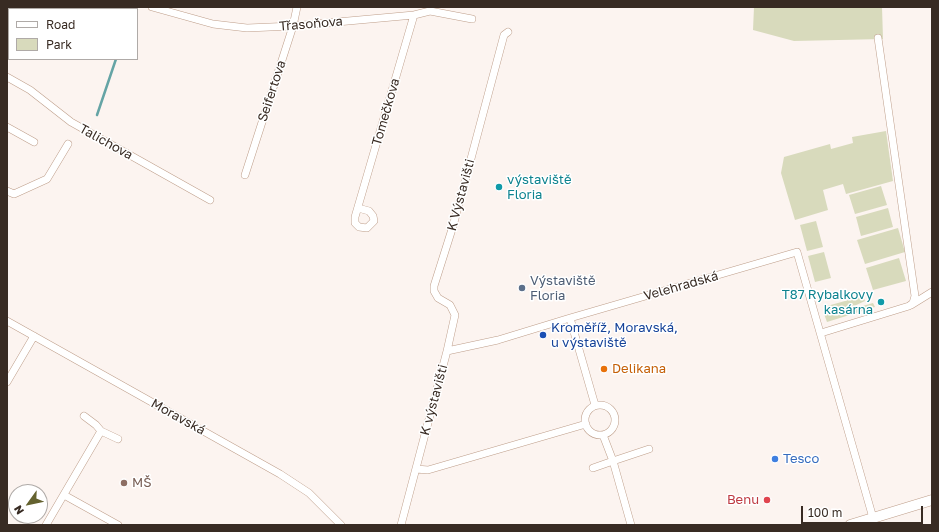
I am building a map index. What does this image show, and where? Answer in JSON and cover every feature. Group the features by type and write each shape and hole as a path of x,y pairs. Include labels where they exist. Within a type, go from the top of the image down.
{"main road":[{"path":"850,525 932,500"}],"street":[{"name":"Třasoňova","path":"152,7 213,24 234,27 261,28 293,26 414,15 430,9 472,19"},
{"name":"Seifertova","path":"245,175 293,26 297,7"},
{"name":"Tomečkova","path":"358,208 414,15"},
{"name":"K Výstavišti","path":"447,351 455,315 450,305 438,298 434,291 434,286 453,226 504,35 508,32"},
{"path":"878,38 915,296 913,302 909,306"},
{"name":"Talichova","path":"7,77 30,90 71,122 210,200"},
{"path":"7,126 34,142"},
{"path":"7,191 14,194 47,179 68,144"},
{"name":"Velehradská","path":"570,318 797,252 821,333"},
{"path":"873,518 821,333 909,306 932,292"},
{"name":"K výstavišti","path":"401,525 447,351 498,340 570,318"},
{"path":"570,318 595,405"},
{"name":"Moravská","path":"7,321 297,485 320,502 341,525"},
{"path":"7,382 34,336"},
{"path":"601,404 611,409 616,419 612,429 603,435 592,433 586,424 587,413 595,405 601,404"},
{"path":"84,416 96,425 101,432 118,439"},
{"path":"416,469 428,470 586,424"},
{"path":"46,525 101,432"},
{"path":"603,435 613,460 632,525"},
{"path":"593,468 649,449"},
{"path":"64,495 118,525"}],"green space":[{"path":"754,7 882,7 883,39 794,41 753,30"},
{"path":"886,131 893,181 846,194 843,184 823,190 828,210 795,220 781,173 784,157 830,144 831,149 853,143 852,137"},
{"path":"881,186 887,205 855,214 849,195"},
{"path":"888,208 893,227 861,236 856,217"},
{"path":"816,221 823,247 807,251 800,225"},
{"path":"898,228 905,252 865,264 857,240"},
{"path":"824,252 831,278 815,282 808,256"},
{"path":"899,258 906,281 873,290 866,268"},
{"path":"863,296 865,301 839,313 873,303 875,307 827,322 824,314 842,307 828,310 827,306"}],"waterway":[{"path":"97,115 116,60"}],"place":[{"name":"výstaviště Floria","path":"499,187"},
{"name":"Výstaviště Floria","path":"522,288"},
{"name":"T87 Rybalkovy kasárna","path":"881,302"},
{"name":"Kroměříž, Moravská, u výstaviště","path":"543,335"},
{"name":"Delikana","path":"604,369"},
{"name":"Tesco","path":"775,459"},
{"name":"MŠ","path":"124,483"},
{"name":"Benu","path":"767,500"}]}
